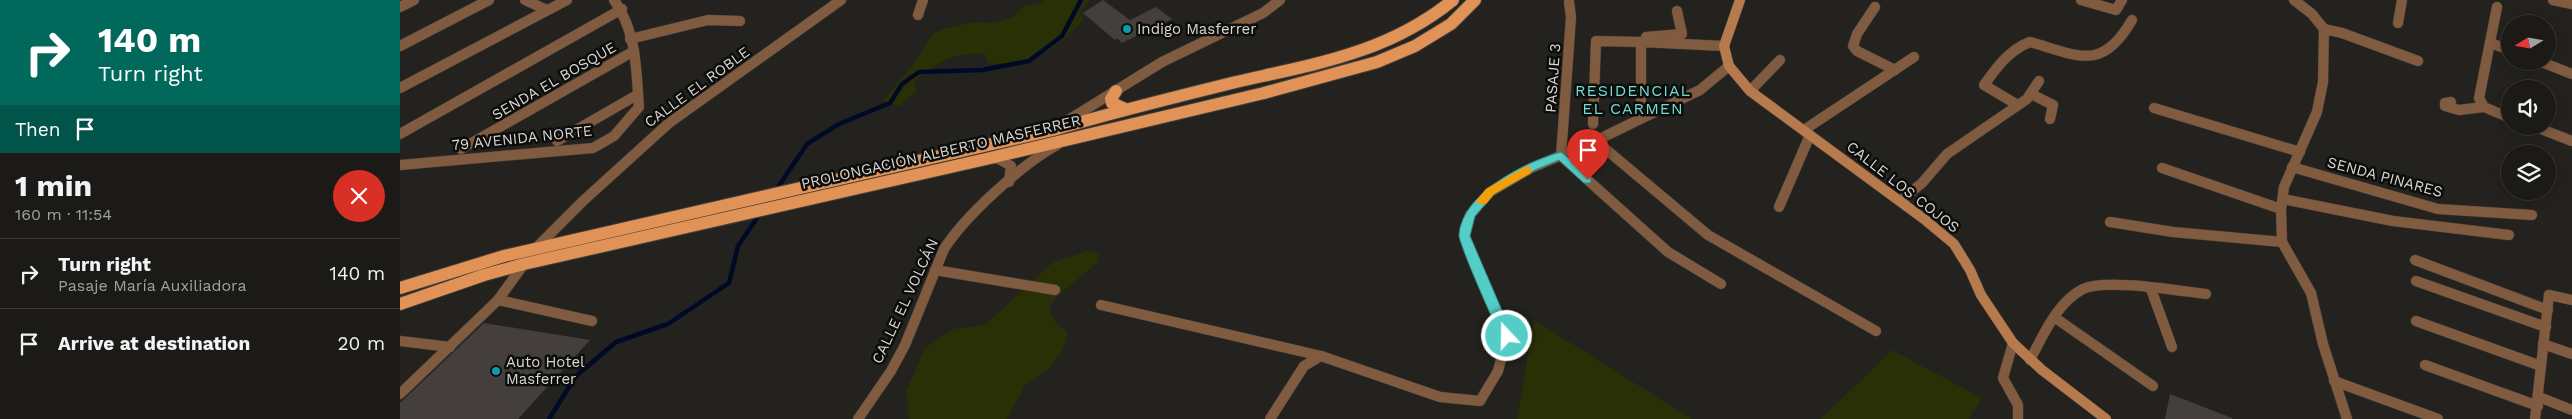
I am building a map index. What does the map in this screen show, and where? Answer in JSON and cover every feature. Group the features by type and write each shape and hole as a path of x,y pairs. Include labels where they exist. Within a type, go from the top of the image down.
{"main road":[{"name":"PROLONGACIÓN ALBERTO MASFERRER","path":"400,288 432,276 535,249 1053,130 1125,109 1287,72 1384,45 1434,17 1452,0"},
{"name":"PROLONGACIÓN ALBERTO MASFERRER","path":"400,304 484,275 524,264 990,158 1264,93 1376,62 1415,46 1451,24 1475,0"},
{"path":"1116,91 1111,99 1112,103 1125,109"}],"street":[{"path":"400,7 414,0"},
{"path":"400,46 489,0"},
{"path":"525,0 547,10"},
{"path":"400,88 567,0"},
{"name":"79 AVENIDA NORTE","path":"400,165 593,148 610,141 639,107 634,51 622,9 614,0"},
{"name":"CALLE EL ROBLE","path":"535,249 583,201 669,123 841,0"},
{"path":"918,14 923,0"},
{"path":"1053,130 1162,62 1262,13 1280,0"},
{"path":"1593,124 1596,40 1638,40 1724,46 1740,0"},
{"path":"2081,0 2116,10 2122,0"},
{"path":"2294,0 2312,14 2324,29 2342,33 2418,61"},
{"path":"2398,23 2402,0"},
{"path":"2553,0 2572,4"},
{"name":"PASAJE 3","path":"1561,156 1571,17 1569,2"},
{"path":"1875,7 1857,34 1853,46 1857,51 1894,70"},
{"path":"2484,107 2479,98 2497,7"},
{"path":"400,134 622,9"},
{"path":"1638,40 1682,34 1677,10"},
{"path":"630,39 708,20 740,21"},
{"path":"2016,104 1984,84 2000,63 2022,44 2030,42 2093,58 2106,54 2115,48 2124,39 2132,20"},
{"path":"2324,29 2323,82 2317,112 2284,187 2282,242 2311,293 2334,381 2347,419"},
{"path":"1638,40 1641,109"},
{"path":"2490,43 2501,47"},
{"name":"CALLE LOS COJOS","path":"1724,46 1729,66 1750,92 1900,201 1954,244 1970,270 1982,295 2013,343 2030,360 2106,419"},
{"name":"SENDA EL BOSQUE","path":"460,149 634,51"},
{"path":"1779,207 1802,153 1807,133 1914,57"},
{"path":"1750,92 1780,60"},
{"path":"1101,305 1321,356 1440,397 1480,401 1498,371 1507,336 1464,236 1470,215 1490,192 1531,168 1596,141 1700,90 1729,66"},
{"path":"2556,68 2572,74"},
{"path":"1900,201 1922,183 1947,154 2031,94 2039,81"},
{"path":"2031,94 2053,104 2050,119"},
{"path":"557,141 637,95"},
{"path":"2451,102 2445,103 2451,109 2464,110 2484,107 2501,114"},
{"path":"2154,108 2300,152"},
{"path":"2556,134 2572,140"},
{"name":"CALLE EL VOLCÁN","path":"858,419 891,371 905,345 928,293 944,249 964,220 1039,156 1065,140"},
{"path":"1596,141 1708,235 1876,331"},
{"path":"1561,156 1668,252 1720,284"},
{"path":"990,158 999,159 1010,166 1009,182"},
{"name":"SENDA PINARES","path":"2292,167 2438,209 2532,215"},
{"path":"2162,168 2282,204 2393,221 2509,235"},
{"path":"2110,222 2173,232 2282,242"},
{"path":"2416,260 2548,310"},
{"path":"400,394 498,300 524,264"},
{"path":"935,270 1055,290"},
{"path":"2416,281 2546,327"},
{"path":"2030,360 2054,316 2067,302 2085,288 2106,286 2206,294"},
{"path":"2151,289 2172,348"},
{"path":"2535,419 2549,294"},
{"path":"2549,294 2572,295"},
{"path":"2549,294 2572,300"},
{"path":"498,300 592,322"},
{"path":"2054,316 2153,386"},
{"path":"2416,321 2541,366"},
{"path":"400,341 450,347"},
{"path":"2013,343 2003,378 2018,405 2018,419"},
{"path":"2544,344 2572,354"},
{"path":"1270,419 1293,380 1304,366 1321,356"},
{"path":"2425,365 2572,410"},
{"path":"2334,381 2438,419"}],"green space":[{"path":"1045,0 1090,0 1079,13 1084,18 1065,38 1042,55 1015,64 987,62 985,54 955,56 940,63 915,80 916,91 901,106 883,101 915,62 932,35 943,29 975,22 994,23 1014,17 1024,6 1039,4"},
{"path":"1087,251 1099,254 1097,263 1055,298 1049,308 1056,324 1068,332 1062,351 1046,371 1026,384 1007,419 909,419 906,391 925,348 953,329 985,325 1052,263"},
{"path":"1534,320 1692,419 1517,419"},
{"path":"1892,350 1982,398 1969,419 1821,419"}],"building":[{"name":"Indigo Masferrer","path":"1103,0 1130,20 1156,7 1172,19 1122,43 1117,38 1115,40 1083,13"},
{"name":"Auto Hotel Masferrer","path":"484,323 590,340 518,419 400,419 400,403"},
{"path":"2170,394 2232,418 2232,419 2165,419"}],"waterway":[{"path":"776,190 807,144 839,124 890,103 902,84 919,72 982,70 1029,61 1062,36 1081,0"},
{"path":"549,419 576,376 616,342 668,324 729,283 738,246 757,218"}],"slow traffic":[{"path":"1482,201 1490,192 1527,170"}],"place":[{"name":"Indigo Masferrer","path":"1127,29"},
{"name":"Auto Hotel Masferrer","path":"496,371"}],"district":[{"name":"RESIDENCIAL EL CARMEN","path":"1633,99"}],"route":[{"path":"1507,336 1464,236 1470,215 1490,192 1531,168 1561,156 1588,180"}]}
